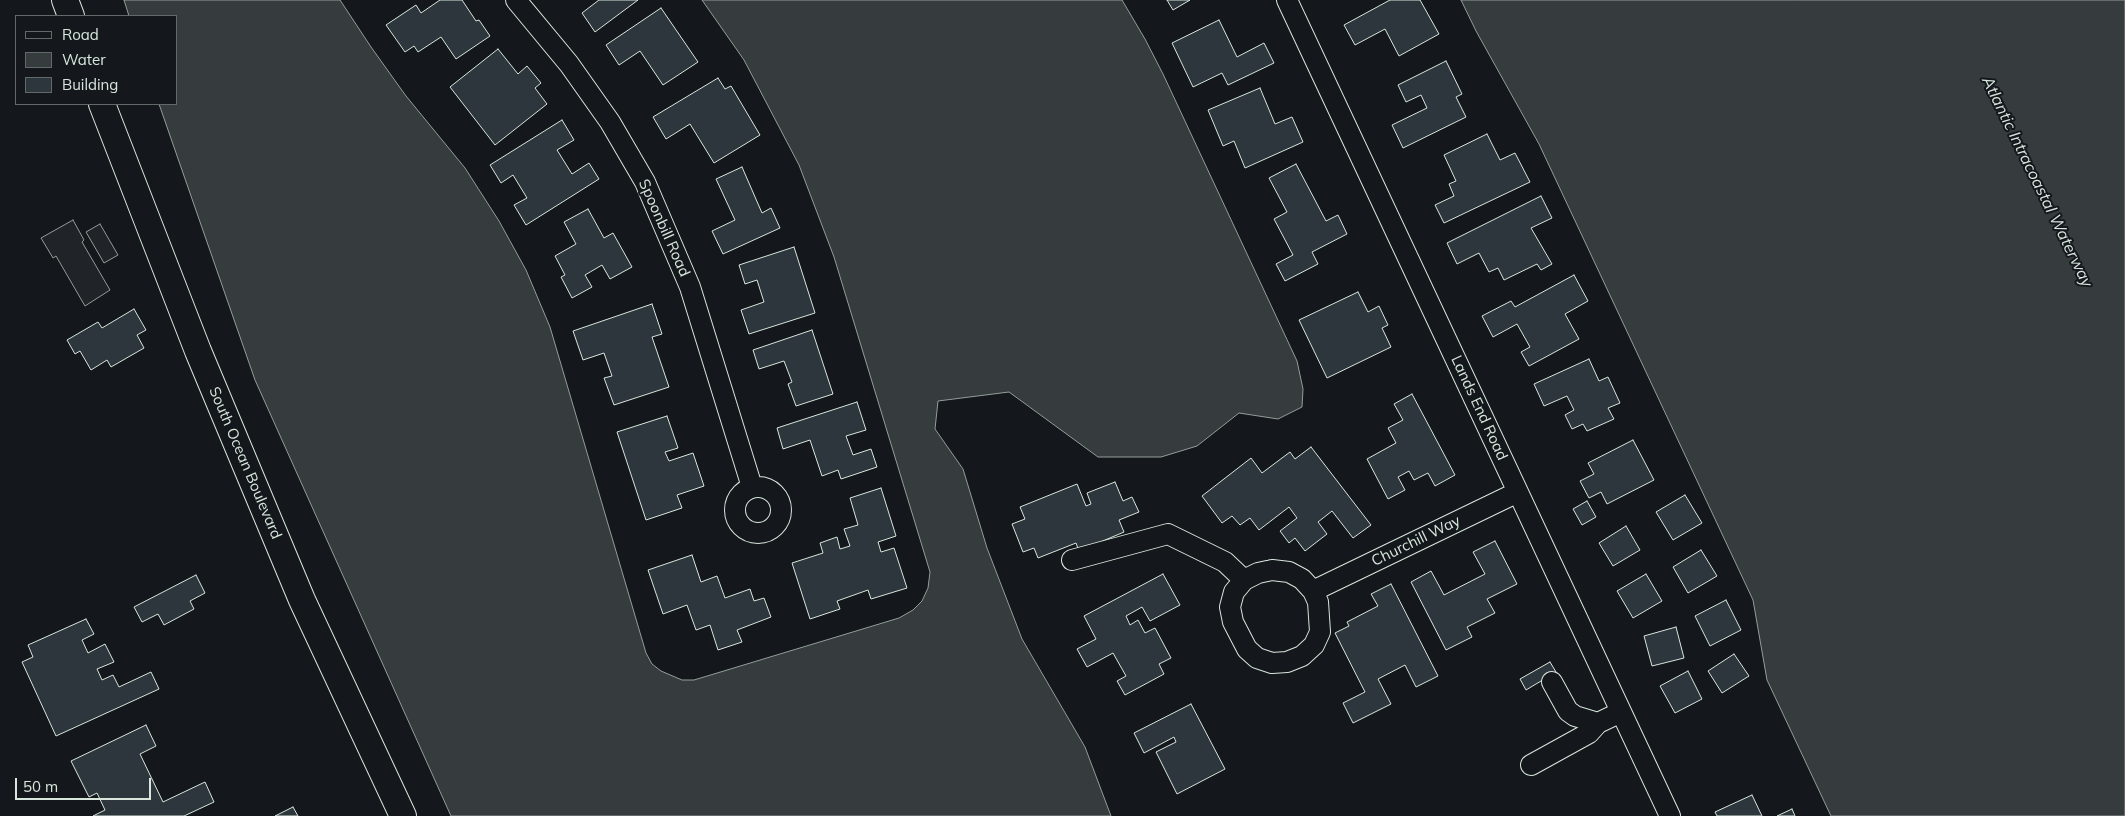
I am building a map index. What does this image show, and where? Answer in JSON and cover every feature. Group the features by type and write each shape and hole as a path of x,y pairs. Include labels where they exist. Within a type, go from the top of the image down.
{"main road":[{"path":"65,0 71,15"},
{"name":"South Ocean Boulevard","path":"102,105 198,351 302,600 403,816"}],"street":[{"name":"Spoonbill Road","path":"516,0 569,64 610,122 644,182 690,286 752,487"},
{"name":"Lands End Road","path":"1287,0 1670,816"},
{"name":"Churchill Way","path":"1313,591 1518,492"},
{"path":"1072,560 1168,534 1225,562 1244,580"},
{"path":"1272,570 1289,572 1302,579 1313,591 1318,602 1320,632 1314,645 1295,659 1272,663 1257,658 1247,649 1233,622 1230,607 1234,592 1244,580 1258,573 1272,570"},
{"path":"1552,682 1568,711 1575,716 1598,723"},
{"path":"1531,765 1589,733 1598,723 1621,712"}],"shaded area":[{"path":"73,220 84,240 82,242 110,290 85,306 56,256 53,258 41,238"},
{"path":"100,224 118,255 104,263 86,232"}],"water":[{"path":"124,0 340,0 406,96 465,168 499,221 526,270 550,327 646,653 652,664 661,671 682,680 694,680 899,618 913,610 922,601 928,588 930,572 834,257 799,165 744,60 702,0 1122,0 1163,74 1297,361 1303,389 1302,407 1278,419 1239,413 1197,446 1161,457 1098,457 1009,392 938,401 935,429 963,469 987,548 1022,639 1085,747 1111,816 451,816 255,380 159,105 178,105 178,15 129,15"},
{"name":"Atlantic Intracoastal Waterway","path":"1461,0 2125,0 2125,816 1831,816 1767,680 1753,600 1539,144 1476,31"}],"building":[{"path":"440,0 462,0 476,21 479,20 490,36 456,59 441,37 418,52 414,46 405,52 386,25 416,5 421,13"},
{"path":"599,0 638,0 595,32 582,13"},
{"path":"1167,0 1190,0 1173,10"},
{"path":"1390,0 1420,0 1439,34 1399,56 1385,29 1355,45 1344,25"},
{"path":"661,8 698,62 663,85 640,51 619,65 606,45"},
{"path":"1219,20 1237,57 1264,43 1274,63 1228,85 1222,73 1193,87 1172,43"},
{"path":"498,49 518,74 527,66 541,83 535,88 547,104 495,145 450,87"},
{"path":"1446,61 1462,94 1456,97 1466,117 1403,148 1392,125 1427,108 1421,95 1406,102 1398,85"},
{"path":"718,78 725,89 731,86 760,135 714,163 690,124 666,139 653,117"},
{"path":"1260,88 1275,124 1292,117 1303,142 1245,168 1234,141 1223,146 1208,110"},
{"path":"562,120 574,140 557,150 572,174 589,163 599,179 526,225 514,205 527,198 513,175 501,183 490,165"},
{"path":"1487,134 1500,160 1515,153 1530,182 1444,223 1435,205 1454,196 1449,184 1456,181 1444,155"},
{"path":"1296,164 1326,221 1338,215 1347,234 1312,252 1318,264 1285,281 1276,264 1293,255 1274,219 1287,212 1269,178"},
{"path":"742,167 762,213 771,208 780,228 723,254 712,231 735,220 716,179"},
{"path":"1541,196 1552,218 1531,228 1552,264 1541,270 1537,264 1504,280 1498,268 1489,272 1479,253 1457,264 1447,243"},
{"path":"588,209 604,238 613,233 632,267 610,279 602,265 585,275 592,287 572,298 561,277 565,275 555,256 576,244 564,222"},
{"path":"794,247 815,313 749,334 741,310 764,302 757,280 745,284 739,265"},
{"path":"1574,275 1588,301 1565,314 1579,339 1529,366 1521,352 1530,347 1517,324 1493,337 1482,316 1511,301 1515,307"},
{"path":"1358,292 1368,312 1379,306 1388,325 1382,328 1391,347 1327,378 1299,320"},
{"path":"652,304 662,334 652,337 669,387 614,405 604,378 612,376 604,353 583,360 573,331"},
{"path":"134,309 146,330 137,335 144,348 111,367 107,360 91,370 80,351 75,354 67,340 98,322 102,328"},
{"path":"812,330 833,394 796,406 788,384 792,382 784,361 759,369 753,350"},
{"path":"1589,359 1599,381 1608,377 1620,403 1608,408 1614,419 1587,431 1583,424 1572,429 1565,415 1574,410 1567,396 1544,406 1534,384"},
{"path":"1412,394 1455,475 1435,486 1428,473 1414,480 1409,471 1398,477 1405,490 1388,499 1367,459 1396,443 1388,428 1403,420 1394,404"},
{"path":"857,402 866,430 846,436 853,455 871,449 877,467 841,479 838,470 822,476 810,440 783,449 777,428"},
{"path":"667,416 678,448 665,452 669,461 693,453 704,486 677,495 682,508 646,520 617,432"},
{"path":"1633,440 1654,480 1607,504 1601,492 1589,498 1580,481 1594,474 1588,463"},
{"path":"1311,447 1371,525 1353,538 1332,511 1318,522 1327,534 1305,551 1295,538 1289,543 1280,531 1297,518 1289,507 1259,530 1250,518 1240,525 1232,516 1222,523 1202,496 1251,458 1262,473 1290,452 1295,459"},
{"path":"1115,482 1123,501 1132,497 1139,512 1119,520 1124,532 1079,551 1076,543 1038,558 1034,548 1023,552 1012,524 1025,519 1020,507 1077,484 1086,506 1091,504 1087,493"},
{"path":"881,488 896,536 878,542 881,552 894,548 907,588 871,599 868,590 837,601 840,609 810,619 792,563 823,553 820,543 837,537 840,549 850,546 844,529 858,525 850,498"},
{"path":"1685,495 1702,523 1673,540 1656,512"},
{"path":"1587,501 1596,517 1582,525 1573,509"},
{"path":"1626,526 1640,550 1613,566 1599,543"},
{"path":"1495,541 1517,584 1487,599 1495,613 1467,627 1472,637 1446,650 1411,582 1431,571 1444,595 1485,574 1473,552"},
{"path":"1701,550 1717,576 1688,593 1673,567"},
{"path":"692,555 701,582 717,576 725,598 750,589 754,601 764,598 771,617 737,630 742,642 718,650 710,625 696,630 687,605 663,614 648,570"},
{"path":"1163,574 1180,605 1150,621 1142,607 1126,616 1130,625 1138,620 1145,633 1155,628 1171,658 1159,664 1164,674 1125,695 1117,681 1126,676 1113,653 1087,667 1077,649 1096,639 1084,616"},
{"path":"1646,574 1662,601 1633,618 1617,591"},
{"path":"196,575 205,593 190,601 194,609 164,625 158,614 142,622 134,607"},
{"path":"1391,584 1438,676 1416,687 1405,665 1378,679 1391,704 1353,723 1343,703 1365,692 1335,633 1349,626 1347,622 1378,606 1371,594"},
{"path":"1726,600 1741,630 1710,646 1695,616"},
{"path":"86,619 94,634 82,640 88,653 105,644 114,662 97,669 102,680 113,675 119,687 151,672 159,689 56,736 22,662 33,657 28,645"},
{"path":"1676,627 1684,658 1652,666 1644,636"},
{"path":"1734,654 1749,676 1722,693 1708,671"},
{"path":"1550,662 1556,672 1526,690 1520,679"},
{"path":"1688,671 1702,699 1675,713 1660,686"},
{"path":"1191,704 1225,769 1177,794 1156,752 1176,742 1174,737 1144,753 1134,733"},
{"path":"146,725 156,746 140,754 163,802 205,782 214,802 184,816 93,816 105,810 97,793 89,797 71,761"},
{"path":"1752,795 1762,816 1717,816 1715,812"},
{"path":"293,807 298,816 275,816"},
{"path":"1792,809 1795,816 1777,816"}]}
